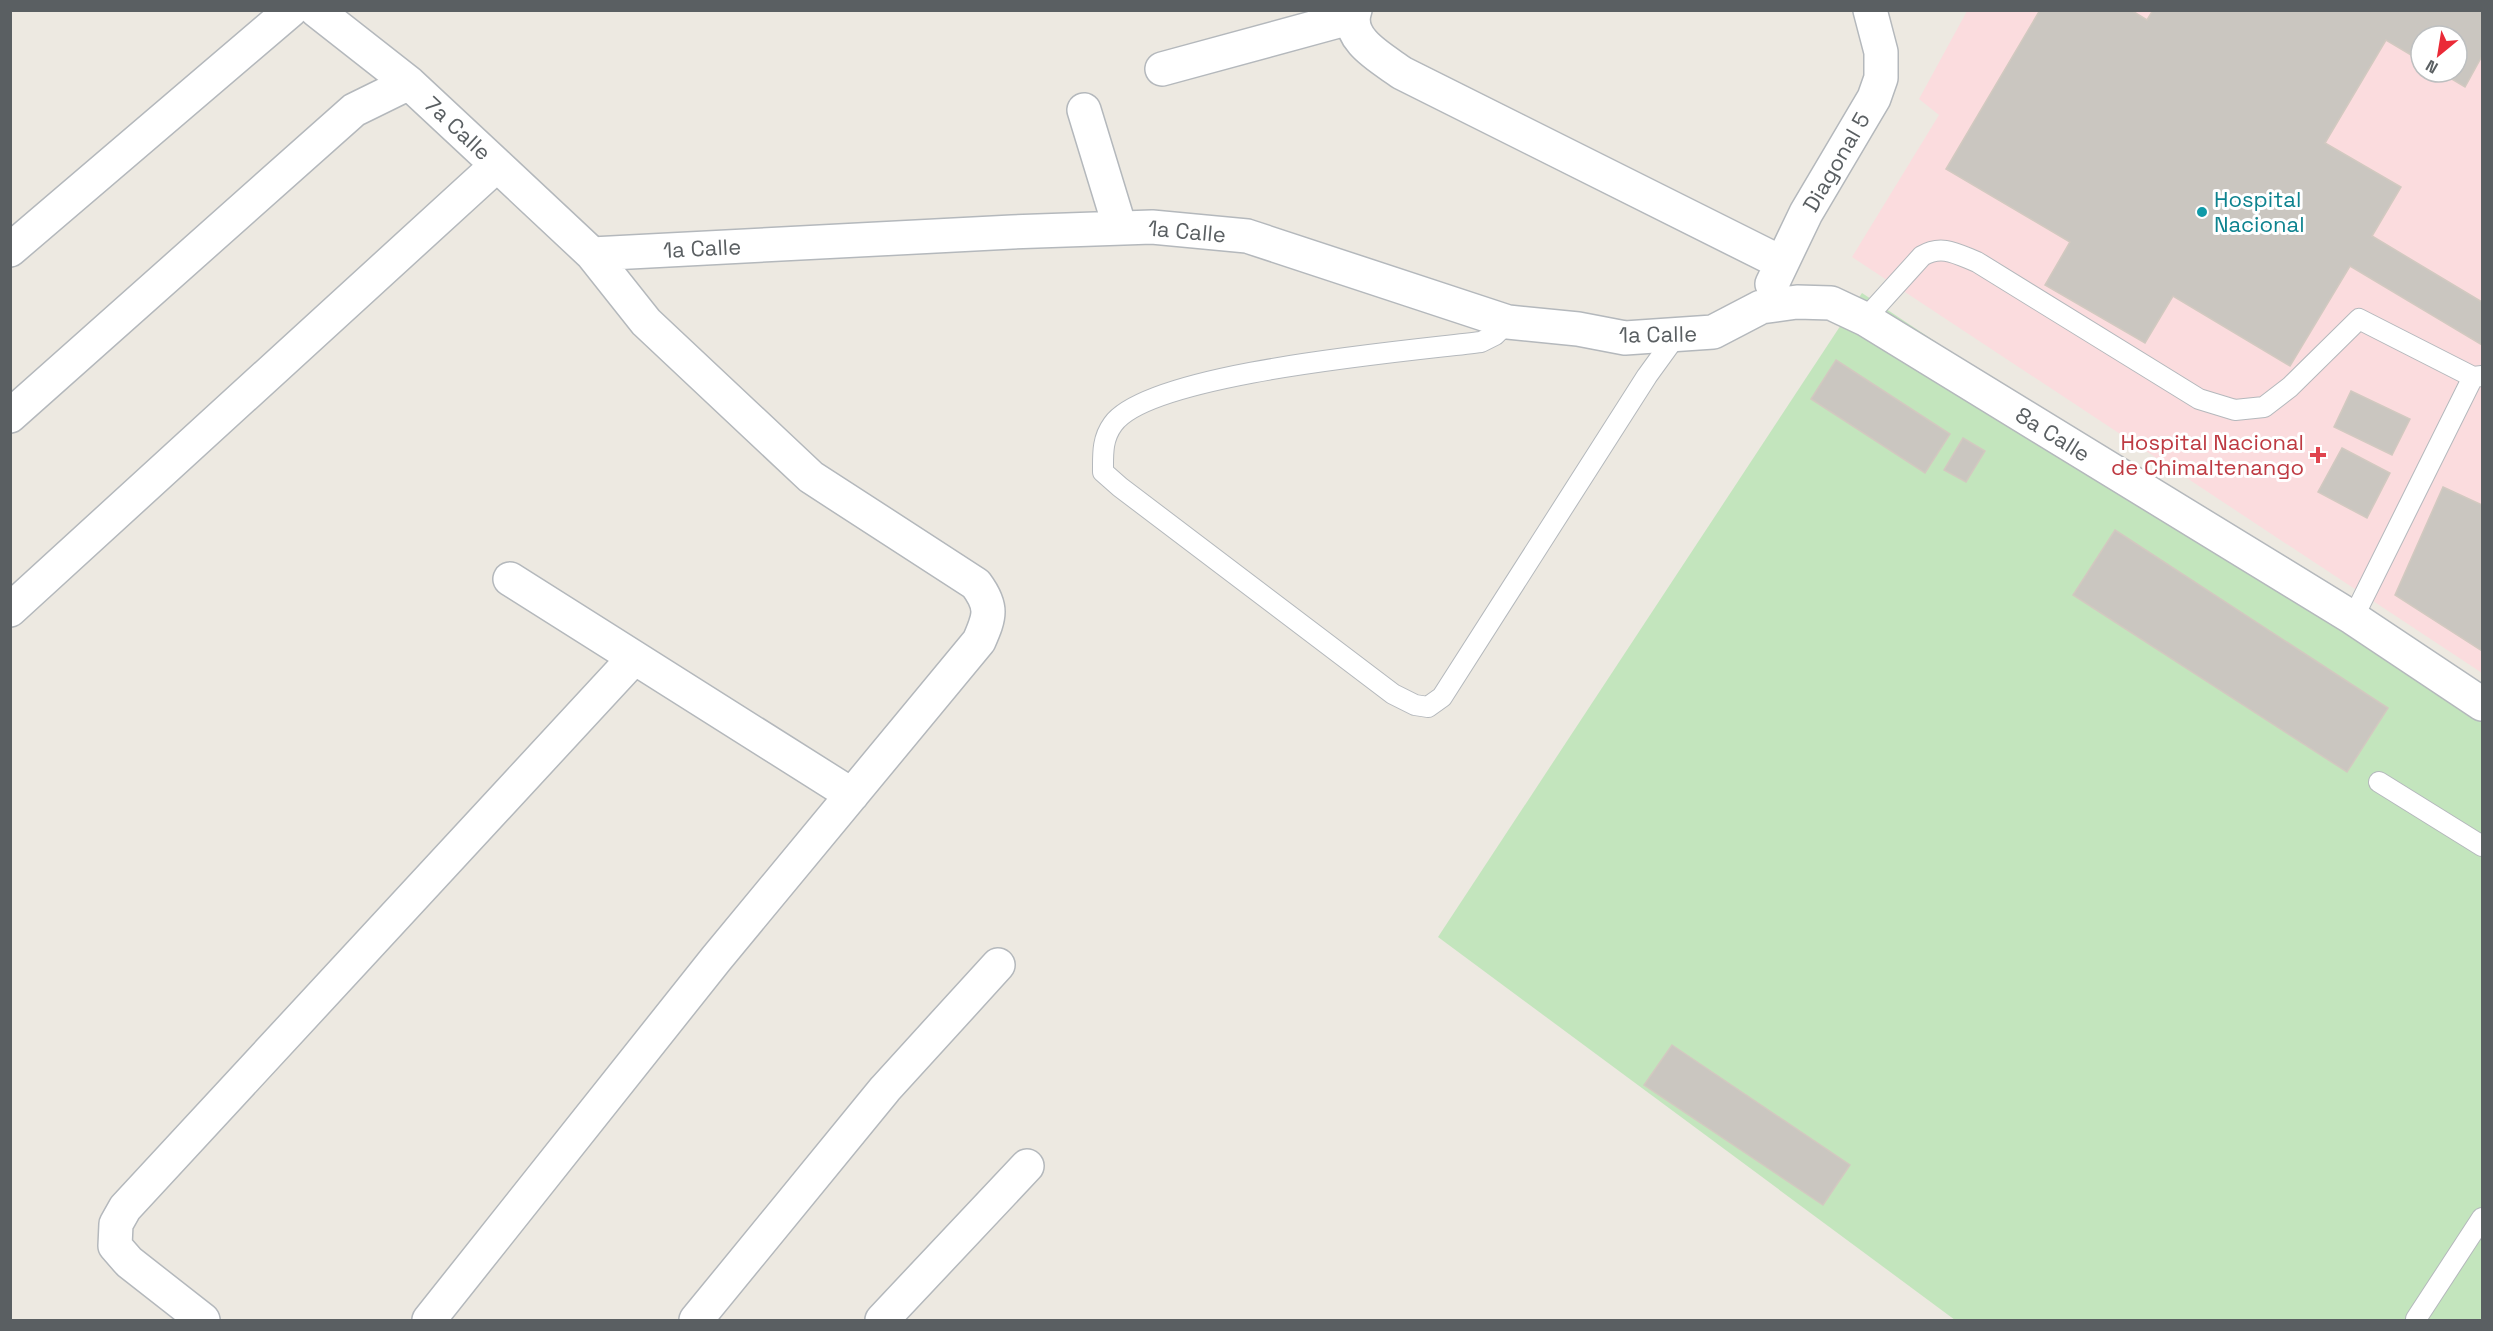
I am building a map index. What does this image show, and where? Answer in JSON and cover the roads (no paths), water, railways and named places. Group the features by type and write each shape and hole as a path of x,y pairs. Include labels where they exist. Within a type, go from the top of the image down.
{"street":[{"path":"10,250 291,10"},
{"name":"7a Calle","path":"316,10 409,82 592,254 646,322 811,477 976,584 988,600 987,622 979,641 716,959 429,1320"},
{"name":"Diagonal 5","path":"1761,307 1806,213 1874,98 1881,78 1881,52 1870,10"},
{"path":"1162,69 1354,14 1359,39 1402,73 1782,263"},
{"path":"10,416 354,110 409,82"},
{"path":"1084,110 1120,228"},
{"path":"10,610 497,165"},
{"name":"1a Calle","path":"592,254 1152,227 1247,236 1508,322 1578,329 1625,338 1713,332 1761,307"},
{"name":"8a Calle","path":"1761,307 1797,302 1831,303 1865,319 2353,618 2482,704"},
{"path":"510,579 852,795"},
{"path":"203,1320 129,1262 115,1246 116,1224 125,1208 634,658"},
{"path":"696,1320 885,1089 998,964"},
{"path":"882,1320 1027,1166"}],"lane":[{"path":"1865,319 1922,256 1933,249 1947,250 1977,262 2199,399 2235,410 2264,407 2290,387 2359,319 2478,376 2353,618"},
{"path":"1508,322 1495,335 1481,342 1225,376 1141,402 1113,423 1102,445 1103,472 1393,694 1414,705 1428,707 1442,697 1647,376 1676,336"},
{"path":"2379,782 2482,846"},
{"path":"2416,1319 2482,1218"}],"place":[{"name":"Hospital Nacional","path":"2202,212"},
{"name":"Hospital Nacional de Chimaltenango","path":"2318,455"}]}
